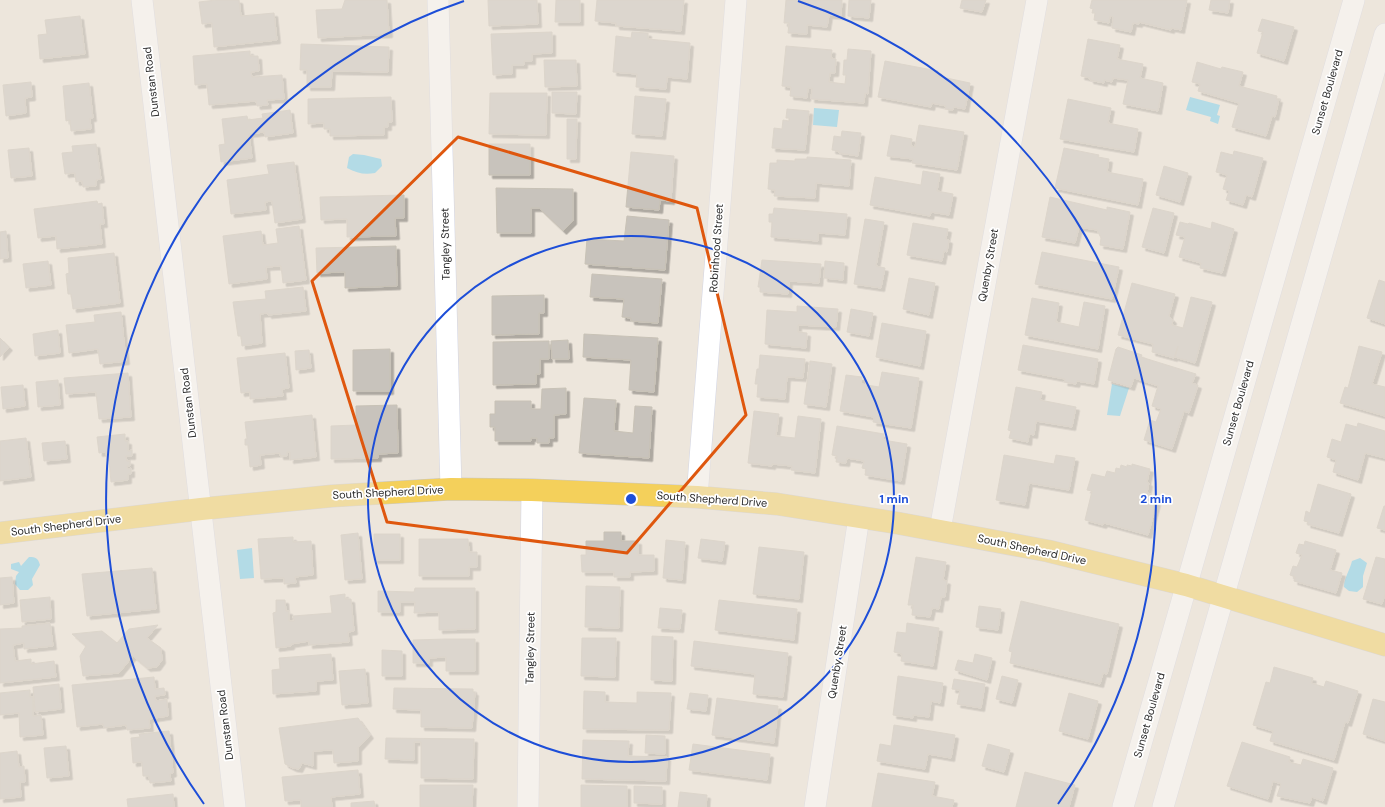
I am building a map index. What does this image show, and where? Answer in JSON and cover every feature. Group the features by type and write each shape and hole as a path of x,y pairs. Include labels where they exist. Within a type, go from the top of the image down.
{"main road":[{"name":"South Shepherd Drive","path":"0,533 200,509 332,496 451,489 532,490 697,497 777,504 940,530 1048,551 1186,585 1385,645"}],"street":[{"name":"Dunstan Road","path":"142,0 235,807"},
{"name":"Tangley Street","path":"438,0 451,489"},
{"name":"Robinhood Street","path":"697,497 736,0"},
{"name":"Quenby Street","path":"940,530 1037,0"},
{"name":"Sunset Boulevard","path":"1123,807 1354,0"},
{"path":"1163,807 1385,34"},
{"name":"Tangley Street","path":"528,807 532,490"},
{"name":"Quenby Street","path":"815,807 859,517"}],"highlighted area":[{"path":"458,137 697,208 746,415 627,553 387,522 312,281"}],"water":[{"path":"1190,97 1220,105 1217,115 1220,116 1218,124 1210,121 1211,117 1186,110"},
{"path":"814,108 839,110 837,127 813,125"},
{"path":"353,154 381,159 382,166 375,173 371,174 364,174 354,171 347,168 349,157"},
{"path":"1112,384 1129,388 1120,416 1107,415"},
{"path":"252,548 254,578 240,579 237,550"},
{"path":"29,557 36,558 40,565 32,579 33,585 28,590 20,590 15,584 16,576 19,572 11,569 11,564 19,562 21,566"},
{"path":"1360,558 1367,563 1363,576 1363,587 1357,592 1349,591 1344,587 1346,577 1352,561"}],"building":[{"path":"239,0 241,16 274,13 277,40 214,47 212,23 202,24 199,2"},
{"path":"345,0 387,0 389,34 318,38 316,10 342,9"},
{"path":"488,0 537,0 538,24 489,26"},
{"path":"556,0 580,0 580,22 555,22"},
{"path":"597,0 684,0 681,31 616,26 616,23 595,21"},
{"path":"786,0 842,0 841,16 829,15 827,27 807,25 807,34 788,33 789,23 784,23"},
{"path":"849,0 871,0 869,18 848,16"},
{"path":"962,0 986,0 982,12 960,8"},
{"path":"1092,0 1187,0 1181,30 1171,28 1171,30 1139,22 1139,24 1133,23 1131,32 1112,28 1113,17 1110,16 1109,23 1094,20 1095,13 1092,13 1093,9 1090,8"},
{"path":"1211,0 1230,0 1228,13 1209,10"},
{"path":"80,16 85,54 40,59 38,35 47,34 45,20"},
{"path":"1262,19 1294,27 1284,61 1257,53 1263,32 1258,31"},
{"path":"552,32 552,53 532,54 532,61 524,61 524,65 512,65 512,74 493,75 491,34"},
{"path":"632,32 648,33 648,39 690,43 687,79 667,77 666,89 636,87 637,74 613,72 616,36 631,38"},
{"path":"1088,39 1120,45 1117,59 1143,64 1140,78 1163,83 1158,111 1123,104 1128,80 1113,78 1112,82 1104,80 1104,83 1090,80 1090,78 1081,76"},
{"path":"301,44 389,47 388,72 332,71 331,87 307,87 307,70 300,70"},
{"path":"786,46 832,50 831,58 836,59 835,73 830,73 829,82 845,84 846,75 843,75 844,60 847,60 848,49 871,51 868,94 865,93 864,103 811,99 812,88 808,88 807,98 790,96 791,87 782,86"},
{"path":"250,51 250,56 258,56 259,71 251,72 252,77 282,75 284,99 267,100 268,105 257,106 256,101 209,105 207,84 195,85 193,56"},
{"path":"544,60 576,60 577,86 545,87"},
{"path":"885,61 938,71 937,76 970,83 965,109 954,107 953,110 945,109 946,106 932,103 931,107 878,97"},
{"path":"1197,62 1221,69 1222,67 1243,72 1239,86 1277,96 1276,99 1279,99 1275,117 1272,116 1266,136 1232,127 1239,103 1198,91 1200,84 1192,82"},
{"path":"31,82 32,97 25,98 26,113 6,116 3,85"},
{"path":"89,83 93,118 90,118 91,129 71,131 70,120 66,121 63,86"},
{"path":"552,92 577,92 576,114 552,113"},
{"path":"490,93 547,93 546,135 489,134"},
{"path":"635,96 666,99 662,136 632,134"},
{"path":"391,97 392,122 388,122 388,127 384,127 384,135 330,136 330,129 324,129 324,123 308,124 308,99"},
{"path":"1068,99 1111,108 1108,123 1138,129 1134,152 1060,139"},
{"path":"787,109 809,111 805,150 772,148 774,128 782,129 783,120 789,121 789,118 786,118"},
{"path":"290,110 293,133 265,137 264,132 249,134 252,158 221,162 219,145 225,144 222,119 247,116 248,120 263,118 262,114"},
{"path":"567,119 577,119 576,159 567,159"},
{"path":"919,125 964,132 957,170 912,163 913,159 887,156 891,135 912,139 911,146 915,147"},
{"path":"842,131 861,133 858,156 839,153 839,151 832,150 834,136 841,137"},
{"path":"96,144 101,179 96,180 96,186 83,187 82,181 76,182 75,173 65,174 62,153 73,152 72,146"},
{"path":"489,144 530,144 530,175 489,175"},
{"path":"29,148 32,176 11,178 8,150"},
{"path":"1064,148 1099,155 1098,157 1109,159 1107,172 1143,179 1138,205 1055,188"},
{"path":"1234,151 1263,158 1252,197 1246,195 1243,205 1226,200 1229,191 1223,189 1227,175 1216,172 1221,152 1233,155"},
{"path":"631,152 674,156 671,201 660,200 659,210 626,207"},
{"path":"807,157 851,160 849,186 816,183 815,198 774,196 775,190 768,189 770,163 777,163 777,160 795,161 795,159 807,159"},
{"path":"294,162 302,219 275,223 272,201 265,202 266,210 231,214 227,180 269,174 267,165"},
{"path":"1164,166 1188,173 1180,202 1156,195"},
{"path":"923,171 940,174 937,191 953,194 949,215 931,212 930,216 870,205 875,177 921,185"},
{"path":"496,188 573,189 573,221 563,231 539,208 531,208 531,233 497,233"},
{"path":"404,195 404,218 395,218 396,236 347,237 347,219 321,220 320,197"},
{"path":"1050,197 1107,210 1107,207 1130,212 1123,249 1100,245 1101,238 1097,230 1079,227 1075,243 1042,237"},
{"path":"97,201 98,204 102,203 104,224 100,224 102,244 57,249 56,236 38,238 34,209"},
{"path":"774,208 847,214 845,235 818,233 818,241 771,237 772,222 769,222 769,214 773,214"},
{"path":"1153,208 1174,213 1164,253 1142,247"},
{"path":"627,216 669,220 665,270 585,264 587,239 624,241"},
{"path":"865,219 884,222 876,266 885,268 881,288 854,284"},
{"path":"1180,222 1211,229 1212,222 1234,229 1222,273 1200,268 1201,263 1179,257 1185,237 1176,235"},
{"path":"913,223 948,229 946,239 949,240 947,252 944,251 942,261 907,255"},
{"path":"299,226 306,280 283,283 281,266 266,267 267,279 229,284 223,236 261,231 263,245 278,243 276,229"},
{"path":"6,231 8,258 0,259 0,232"},
{"path":"396,246 397,286 345,288 345,272 317,273 316,248"},
{"path":"1042,252 1119,267 1112,299 1035,284"},
{"path":"114,253 120,303 73,309 71,294 68,294 66,274 69,273 68,258"},
{"path":"762,260 821,264 819,283 789,281 788,294 760,292 760,287 758,287"},
{"path":"48,261 51,285 26,288 23,264"},
{"path":"825,261 844,263 843,280 824,278"},
{"path":"592,274 662,279 658,323 631,321 631,318 622,317 624,299 590,297"},
{"path":"909,278 935,283 929,315 903,309"},
{"path":"1379,280 1385,282 1385,324 1367,318"},
{"path":"1132,283 1175,294 1169,316 1173,320 1172,325 1183,328 1191,297 1212,302 1195,363 1175,357 1178,346 1174,358 1152,352 1153,344 1118,335"},
{"path":"303,287 306,311 268,315 268,313 260,314 262,343 242,346 241,336 238,336 233,302 266,299 265,291"},
{"path":"544,295 544,313 539,313 539,334 492,335 492,296"},
{"path":"1032,298 1059,303 1056,322 1079,327 1084,302 1105,306 1098,349 1025,335"},
{"path":"797,306 838,309 836,327 798,325 798,332 807,333 806,348 765,344 767,310 797,312"},
{"path":"851,309 873,313 869,336 847,332"},
{"path":"121,312 126,361 100,364 98,349 69,353 66,325 95,322 94,315"},
{"path":"882,323 926,331 920,366 876,357"},
{"path":"58,330 60,353 35,356 33,334"},
{"path":"584,334 658,338 654,392 629,390 631,360 583,357"},
{"path":"0,338 9,347 0,357"},
{"path":"568,340 569,359 552,359 551,341"},
{"path":"549,341 549,359 540,359 540,374 536,374 536,384 493,385 493,342"},
{"path":"1023,345 1098,359 1094,384 1077,381 1076,384 1064,382 1065,379 1018,370"},
{"path":"1359,346 1382,352 1372,384 1385,387 1385,416 1340,403 1345,387 1348,388"},
{"path":"1118,347 1142,355 1141,357 1196,374 1192,383 1198,385 1189,413 1184,411 1172,449 1144,440 1150,420 1156,422 1161,409 1152,406 1158,386 1134,378 1131,387 1108,380 1116,349"},
{"path":"390,349 390,391 353,391 353,350"},
{"path":"309,350 311,368 296,370 295,351"},
{"path":"285,353 289,388 282,389 283,396 250,399 250,392 241,393 237,358"},
{"path":"760,355 805,359 803,378 787,377 785,399 757,397 758,384 755,384 757,369 759,369"},
{"path":"810,361 832,364 826,407 804,404"},
{"path":"882,372 919,378 911,428 873,422 874,417 840,411 846,375 862,377 861,384 879,387"},
{"path":"128,373 131,417 99,419 96,392 66,394 64,378"},
{"path":"58,380 60,405 38,407 36,382"},
{"path":"23,385 25,406 3,409 1,387"},
{"path":"1016,387 1042,392 1040,400 1076,407 1072,427 1036,421 1034,435 1029,434 1028,442 1009,438 1011,431 1008,430"},
{"path":"566,388 566,414 554,415 554,438 549,438 549,443 537,443 537,438 531,438 531,441 495,441 495,427 490,427 490,414 495,414 495,401 531,401 531,409 541,409 542,389"},
{"path":"584,398 616,400 614,431 633,433 635,406 652,407 649,458 579,453"},
{"path":"397,405 398,453 378,454 378,458 331,459 331,426 356,425 356,406"},
{"path":"754,411 779,414 776,436 795,438 798,416 821,419 815,473 791,470 792,466 772,464 772,466 748,463"},
{"path":"312,415 316,457 290,460 290,452 287,452 287,456 280,456 280,453 260,455 261,465 250,467 248,445 245,445 245,439 247,439 245,422"},
{"path":"1358,423 1385,431 1385,458 1365,453 1358,480 1333,472 1336,460 1327,457 1332,439 1341,442 1346,424 1357,427"},
{"path":"837,426 884,434 883,440 907,444 901,481 865,475 866,469 862,468 864,461 847,458 846,463 836,462 837,456 832,455"},
{"path":"125,434 125,441 128,441 128,451 132,450 132,456 126,456 127,461 130,461 130,466 127,466 128,469 131,468 131,474 128,474 128,480 111,482 109,460 107,460 106,452 99,453 97,437"},
{"path":"26,438 31,477 0,481 0,441"},
{"path":"65,441 67,459 44,461 42,443"},
{"path":"1004,455 1054,464 1056,455 1075,458 1069,490 1029,483 1025,505 996,500"},
{"path":"1132,464 1150,469 1147,482 1149,483 1147,493 1151,494 1149,500 1157,502 1148,535 1104,523 1103,525 1085,520 1092,491 1087,490 1092,474 1105,477 1107,471 1115,473 1116,468 1120,469 1121,465 1127,467 1127,465 1132,466"},
{"path":"1318,484 1351,494 1339,533 1307,524 1308,522 1304,521 1306,511 1310,513"},
{"path":"1385,506 1385,530 1377,528"},
{"path":"604,532 621,532 621,541 638,541 638,555 654,555 654,571 630,572 630,577 614,577 614,572 582,572 581,555 586,555 586,541 604,541"},
{"path":"358,533 362,579 345,580 341,535"},
{"path":"374,534 400,534 400,560 374,560"},
{"path":"293,537 293,542 311,541 313,575 295,577 296,583 284,584 284,578 261,579 258,539"},
{"path":"419,539 468,539 469,552 477,552 477,567 469,567 469,576 419,576"},
{"path":"701,539 725,542 722,561 698,558"},
{"path":"666,540 685,542 682,580 663,578"},
{"path":"1305,541 1336,550 1330,570 1342,573 1336,593 1294,581 1295,577 1290,575 1293,566 1297,567 1302,555 1296,553 1299,544 1304,545"},
{"path":"759,547 804,552 799,599 753,594"},
{"path":"916,557 946,562 943,580 947,581 945,597 941,597 939,609 932,608 930,617 912,615 913,605 908,605"},
{"path":"1376,557 1385,559 1385,594 1382,604 1363,599"},
{"path":"152,568 156,609 87,616 82,574"},
{"path":"12,577 14,603 0,605 0,578"},
{"path":"586,586 620,587 619,628 585,627"},
{"path":"415,588 475,588 475,629 439,630 439,612 414,613 415,602 400,602 400,612 378,612 378,591 414,592"},
{"path":"345,594 345,599 351,599 354,631 348,632 349,642 309,645 309,641 276,648 273,613 276,612 276,600 285,600 286,611 289,611 289,621 294,621 293,616 332,613 330,596"},
{"path":"50,597 51,619 22,622 20,600"},
{"path":"719,600 797,609 794,640 715,630"},
{"path":"1021,601 1119,624 1107,674 1103,673 1100,684 1010,663 1012,652 1009,651"},
{"path":"979,606 1001,609 998,630 976,627"},
{"path":"660,608 682,610 680,629 658,628"},
{"path":"50,623 53,646 24,649 24,643 13,645 15,661 31,659 31,664 54,661 56,677 0,683 0,629 22,628 22,626"},
{"path":"907,623 939,628 933,666 901,661 902,654 894,652 897,632 906,633"},
{"path":"158,625 147,638 161,648 162,660 157,667 147,668 133,656 119,673 83,676 80,656 86,646 72,634 102,631 117,643 129,629"},
{"path":"652,636 673,637 672,681 651,680"},
{"path":"582,638 616,638 615,677 581,676"},
{"path":"475,639 475,671 446,671 446,657 429,658 429,663 413,663 413,640"},
{"path":"694,641 788,653 783,697 753,694 755,674 691,666"},
{"path":"382,650 402,651 402,676 382,676"},
{"path":"331,654 333,680 316,681 316,691 273,694 272,670 280,669 279,658"},
{"path":"975,654 992,658 987,680 955,670 958,660 973,663"},
{"path":"1274,667 1313,678 1311,683 1324,687 1326,681 1358,691 1348,723 1345,722 1334,760 1270,741 1273,731 1253,725 1266,682 1270,683"},
{"path":"365,669 368,703 342,705 339,671"},
{"path":"898,676 943,683 940,703 931,701 929,717 913,715 913,718 893,715"},
{"path":"1002,676 1018,680 1012,703 996,699"},
{"path":"154,677 155,689 164,688 165,695 155,696 156,701 167,699 168,716 149,719 150,728 127,730 126,725 104,728 103,724 77,727 72,685"},
{"path":"954,679 985,684 981,708 957,704 960,690 952,689"},
{"path":"59,684 61,709 35,712 33,687"},
{"path":"394,688 473,689 473,692 475,692 472,728 421,727 421,710 393,709"},
{"path":"30,690 30,697 33,697 33,716 41,715 43,735 20,737 19,713 0,715 0,693"},
{"path":"584,691 605,692 605,702 637,703 637,692 671,693 669,730 583,729"},
{"path":"690,693 708,695 706,711 687,709"},
{"path":"1069,693 1098,701 1088,739 1059,731"},
{"path":"717,698 778,706 774,743 712,735"},
{"path":"1373,699 1385,702 1385,741 1363,734"},
{"path":"358,718 370,735 358,748 358,761 334,763 333,750 313,751 313,766 302,763 299,769 285,764 279,728"},
{"path":"894,725 955,735 951,758 928,754 925,769 877,761 880,744 891,746"},
{"path":"169,731 173,773 170,774 171,781 150,783 149,776 143,776 142,762 133,763 131,738 140,737 139,734"},
{"path":"646,735 665,736 665,754 645,753"},
{"path":"386,738 474,739 473,779 421,778 421,742 414,742 414,760 385,759"},
{"path":"583,740 629,741 628,756 667,757 666,781 582,779"},
{"path":"1242,742 1290,757 1289,762 1301,765 1303,759 1333,768 1323,801 1312,797 1310,803 1277,796 1281,784 1273,781 1268,799 1227,786"},
{"path":"693,744 770,754 767,780 689,770"},
{"path":"988,744 1010,750 1004,772 982,766"},
{"path":"66,746 69,776 47,778 44,748"},
{"path":"17,751 19,767 24,766 25,782 20,782 21,797 0,799 0,753"},
{"path":"358,770 360,794 331,797 332,807 301,807 301,800 285,801 282,777"},
{"path":"1025,772 1075,785 1069,807 1016,807"},
{"path":"878,773 935,782 932,796 954,800 952,807 872,807"},
{"path":"420,785 473,785 472,807 420,807"},
{"path":"581,785 627,786 627,807 581,807"},
{"path":"634,786 662,787 662,804 634,803"},
{"path":"680,792 707,795 706,807 678,807"},
{"path":"173,794 174,807 128,807 127,799"},
{"path":"374,801 375,807 351,807 351,803"}]}
